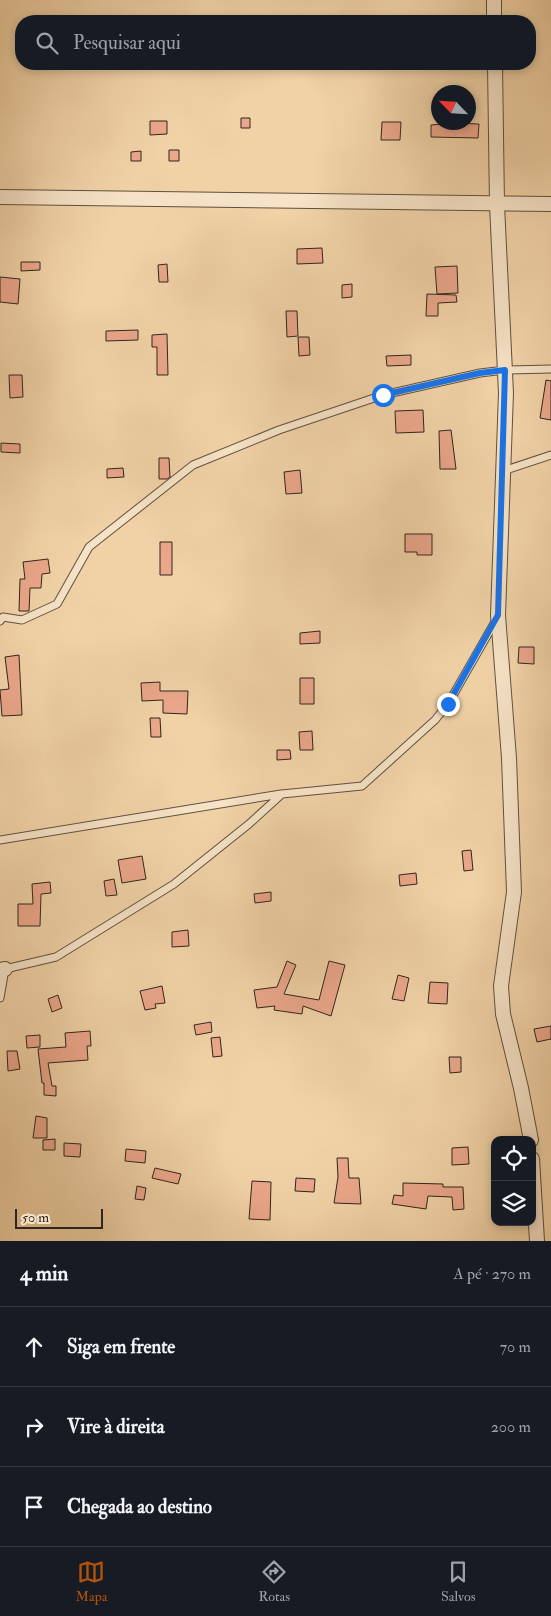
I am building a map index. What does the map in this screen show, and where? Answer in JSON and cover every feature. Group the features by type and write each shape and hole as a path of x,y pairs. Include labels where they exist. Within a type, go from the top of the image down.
{"street":[{"path":"494,0 494,15"},
{"path":"495,70 497,205 505,370 498,615 509,758 514,892 501,986 502,1014 521,1088 530,1136"},
{"path":"0,197 497,205 551,204"},
{"path":"533,1181 536,1241"}],"lane":[{"path":"0,621 2,617 22,620 57,604 89,547 192,465 280,430 383,395 480,373 505,370 551,369"},
{"path":"503,471 551,455"},
{"path":"0,840 282,794 362,786 435,720 448,704 498,615"},
{"path":"0,998 3,969 56,957 174,884 249,824 282,794"}],"building":[{"path":"241,118 250,118 250,128 241,128"},
{"path":"150,121 167,121 167,134 150,135"},
{"path":"382,122 401,122 400,140 381,140"},
{"path":"476,124 479,124 478,138 431,137 431,130 476,130"},
{"path":"169,150 179,150 179,161 169,161"},
{"path":"141,151 141,161 131,161 131,152"},
{"path":"322,248 323,263 297,264 297,249"},
{"path":"21,262 40,262 40,270 21,271"},
{"path":"167,264 168,282 159,282 158,265"},
{"path":"457,266 458,293 437,294 435,267"},
{"path":"0,277 20,279 18,304 0,302"},
{"path":"352,284 352,297 342,298 342,285"},
{"path":"427,294 456,295 457,302 438,303 438,316 426,316"},
{"path":"286,311 297,311 298,336 287,337"},
{"path":"138,330 138,340 106,341 106,331"},
{"path":"167,334 168,375 157,375 157,347 152,347 152,335"},
{"path":"298,337 309,337 310,355 299,356"},
{"path":"411,355 411,365 387,366 386,356"},
{"path":"9,375 22,375 23,397 10,398"},
{"path":"546,380 551,381 551,420 540,418"},
{"path":"423,410 424,432 396,433 395,411"},
{"path":"451,430 456,469 440,469 439,431"},
{"path":"1,443 20,444 20,453 1,452"},
{"path":"159,458 169,458 170,477 167,479 159,479"},
{"path":"123,468 124,477 107,478 107,469"},
{"path":"300,470 302,493 286,494 284,472"},
{"path":"405,534 432,534 432,555 417,555 417,552 405,552"},
{"path":"160,542 172,542 172,575 160,575"},
{"path":"48,559 50,573 42,574 41,588 30,588 29,611 19,611 20,579 25,579 23,562"},
{"path":"320,631 320,643 300,644 300,633"},
{"path":"519,647 534,647 534,664 518,663"},
{"path":"19,655 22,715 2,716 0,690 9,689 5,657"},
{"path":"300,678 314,678 314,704 300,704"},
{"path":"160,682 160,691 188,691 187,714 163,713 163,700 142,701 141,683"},
{"path":"150,718 160,718 161,737 151,737"},
{"path":"312,731 313,750 300,750 299,732"},
{"path":"277,750 290,750 291,759 277,760"},
{"path":"471,850 473,870 464,871 462,851"},
{"path":"142,856 146,879 122,883 118,860"},
{"path":"416,873 417,884 400,886 399,875"},
{"path":"114,879 117,895 106,896 104,881"},
{"path":"50,882 51,893 41,894 40,926 18,926 18,904 33,904 32,884"},
{"path":"271,892 271,901 255,903 254,894"},
{"path":"188,930 189,946 172,947 172,932"},
{"path":"287,961 296,965 284,994 319,1000 329,961 345,965 331,1016 303,1006 302,1014 274,1010 275,1006 257,1008 254,990 277,987"},
{"path":"398,975 409,978 404,1001 392,999"},
{"path":"430,982 448,983 447,1004 428,1003"},
{"path":"162,986 165,1003 155,1004 156,1008 145,1010 140,991"},
{"path":"58,995 62,1008 52,1012 48,999"},
{"path":"211,1022 212,1032 196,1035 194,1025"},
{"path":"551,1026 551,1039 537,1042 534,1029"},
{"path":"90,1031 91,1046 87,1046 88,1060 48,1063 52,1086 56,1086 56,1096 44,1095 44,1083 42,1083 38,1049 66,1047 65,1033"},
{"path":"40,1035 40,1047 27,1048 26,1036"},
{"path":"220,1037 222,1056 213,1057 211,1038"},
{"path":"7,1051 17,1051 20,1069 8,1071"},
{"path":"449,1057 461,1057 461,1072 450,1073"},
{"path":"36,1116 47,1118 47,1138 33,1138"},
{"path":"55,1139 55,1150 43,1150 43,1140"},
{"path":"64,1143 81,1144 80,1157 64,1156"},
{"path":"468,1147 469,1164 452,1165 452,1148"},
{"path":"126,1149 146,1151 145,1163 125,1161"},
{"path":"337,1158 348,1158 349,1178 359,1178 361,1204 334,1203 338,1177"},
{"path":"155,1168 181,1174 178,1184 152,1178"},
{"path":"296,1178 315,1179 314,1192 295,1191"},
{"path":"252,1181 271,1182 270,1220 249,1219"},
{"path":"403,1183 443,1184 443,1187 463,1187 464,1209 453,1210 452,1197 428,1196 426,1209 392,1204 394,1195 403,1196"},
{"path":"137,1186 146,1188 144,1200 135,1199"}],"route":[{"path":"383,395 480,373 505,370 506,393 498,615 448,704"}]}
